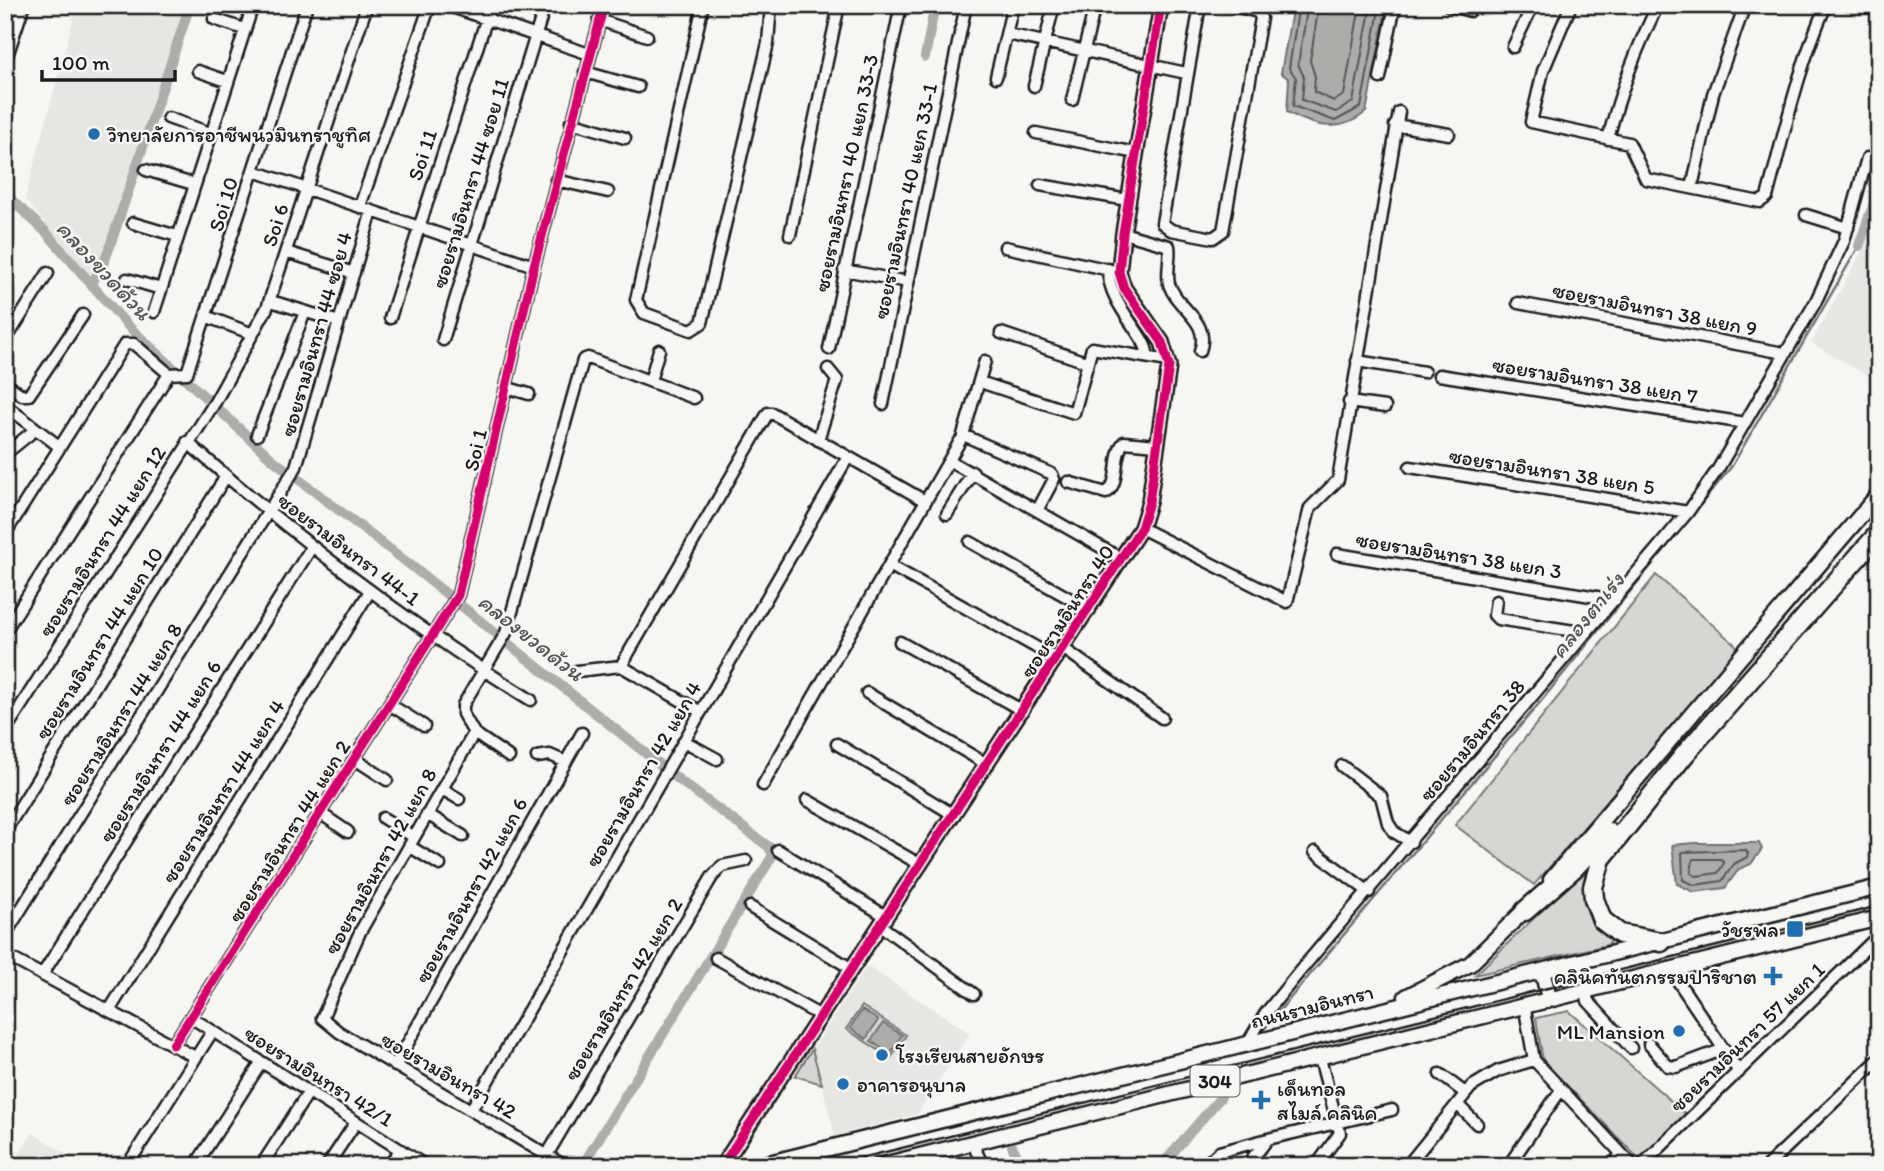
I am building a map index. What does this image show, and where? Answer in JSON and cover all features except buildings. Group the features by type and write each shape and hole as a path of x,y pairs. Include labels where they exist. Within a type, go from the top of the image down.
{"highway":[{"path":"1525,911 1594,848 1698,715 1879,521"},
{"path":"1661,942 1630,937 1611,929 1597,911 1593,887 1598,866 1610,845 1685,754 1879,533"}],"main road":[{"path":"1698,715 1879,494"},
{"name":"ถนนรามอินทรา","path":"757,1166 1879,887"},
{"path":"1362,1014 1434,985 1470,964 1525,911"},
{"name":"304","path":"881,1165 1879,918"},
{"path":"1542,971 1549,998"}],"street":[{"path":"5,62 24,5"},
{"path":"154,312 193,184 253,5"},
{"name":"Soi 10","path":"169,374 187,373 208,317 307,5"},
{"name":"Soi 6","path":"187,442 212,405 271,301 367,5"},
{"path":"360,206 430,5"},
{"path":"446,5 535,38 589,54"},
{"name":"Soi 11","path":"390,318 491,5"},
{"name":"ซอยรามอินทรา 44 ซอย 11","path":"443,340 545,5"},
{"name":"Soi 1","path":"433,635 455,600 508,388 534,267 604,5"},
{"path":"703,5 636,300 644,313 691,330 702,323 768,43 771,5"},
{"path":"790,234 839,5"},
{"name":"ซอยรามอินทรา 40 แยก 33-3","path":"829,349 901,5"},
{"name":"ซอยรามอินทรา 40 แยก 33-1","path":"883,404 966,5"},
{"path":"996,77 1013,5"},
{"path":"1034,86 1054,5"},
{"path":"1072,100 1095,5"},
{"path":"1147,356 1146,346 1113,297 1108,285 1123,233 1161,5"},
{"path":"1200,5 1186,73 1162,223 1171,230 1213,238 1223,231 1261,18 1258,12 1230,5"},
{"path":"1380,78 1395,5"},
{"path":"1448,5 1473,8"},
{"path":"1513,47 1532,5"},
{"path":"1572,5 1542,71 1531,122 1629,144 1646,179 1766,200 1787,110 1808,47 1826,5"},
{"path":"1608,139 1618,99 1636,49 1658,5"},
{"path":"1692,187 1713,94 1745,5"},
{"path":"214,19 244,29"},
{"path":"599,20 647,36"},
{"path":"1007,34 1186,73"},
{"path":"198,71 227,82"},
{"path":"585,72 638,86"},
{"path":"1141,528 1287,602 1310,508 1338,480 1399,112"},
{"path":"168,118 210,133"},
{"path":"572,122 625,138"},
{"path":"1395,125 1449,134"},
{"path":"1035,133 1136,152"},
{"name":"ซอยรามอินทรา 38","path":"1247,1044 1274,1003 1688,512 1745,423 1815,303 1848,228 1867,158"},
{"path":"146,170 193,184"},
{"path":"254,171 472,243 534,267"},
{"path":"556,180 608,192"},
{"path":"1040,185 1128,200"},
{"name":"ซอยรามอินทรา 44 ซอย 4","path":"286,488 296,467 372,211"},
{"path":"1806,215 1848,228"},
{"path":"133,223 177,236"},
{"path":"1123,233 1169,246 1169,284 1200,325 1204,335 1200,351"},
{"path":"1005,247 1114,270 1162,342 1168,361"},
{"path":"286,251 354,274"},
{"path":"844,270 908,282"},
{"path":"5,341 48,272"},
{"path":"127,279 161,289"},
{"path":"271,301 339,322"},
{"name":"ซอยรามอินทรา 38 แยก 9","path":"1518,303 1784,354"},
{"path":"257,435 305,312"},
{"path":"6,387 22,395 29,395 83,315"},
{"path":"208,317 253,334"},
{"path":"1001,333 1086,362"},
{"path":"5,534 123,346 134,344 169,374 5,631"},
{"path":"986,384 1074,413 1090,350 1096,347 1168,361"},
{"path":"650,381 659,349"},
{"path":"509,757 474,733 462,709 506,633 579,368 584,359 588,358 694,398"},
{"path":"985,361 963,435 1052,474 1051,486 1038,509"},
{"name":"ซอยรามอินทรา 40","path":"722,1166 1090,610 1141,528 1149,502 1168,361"},
{"path":"1357,361 1424,372"},
{"path":"818,440 838,380 828,369"},
{"name":"ซอยรามอินทรา 38 แยก 7","path":"1439,375 1745,423"},
{"path":"508,388 529,394"},
{"path":"1349,402 1385,407"},
{"path":"5,405 60,447"},
{"path":"621,666 765,416 772,413 925,501"},
{"path":"5,454 36,429"},
{"path":"763,785 960,441"},
{"name":"ซอยรามอินทรา 44-1","path":"187,442 311,548 484,671 531,700"},
{"name":"ซอยรามอินทรา 44 แยก 12","path":"5,731 187,442"},
{"path":"1068,482 1106,493 1112,487 1119,448 1124,442 1157,445"},
{"name":"ซอยรามอินทรา 42 แยก 4","path":"471,1110 848,457"},
{"path":"955,464 1122,559"},
{"name":"ซอยรามอินทรา 38 แยก 5","path":"1410,467 1688,512"},
{"path":"947,514 973,472"},
{"name":"ซอยรามอินทรา 44 แยก 10","path":"5,831 226,476"},
{"name":"ซอยรามอินทรา 44 แยก 8","path":"5,935 286,488"},
{"path":"970,542 1090,610"},
{"name":"ซอยรามอินทรา 44 แยก 6","path":"42,975 311,548"},
{"name":"ซอยรามอินทรา 38 แยก 3","path":"1337,554 1615,600"},
{"path":"889,565 1061,654 1162,718"},
{"name":"ซอยรามอินทรา 44 แยก 4","path":"109,1011 370,591"},
{"path":"1496,601 1494,615 1498,620 1587,633"},
{"name":"ซอยรามอินทรา 44 แยก 2","path":"173,1045 433,635"},
{"path":"900,642 1023,711"},
{"path":"577,671 621,666 701,712"},
{"path":"867,693 988,765"},
{"path":"389,704 424,726"},
{"name":"ซอยรามอินทรา 42 แยก 8","path":"325,1010 350,950 474,733"},
{"name":"ซอยรามอินทรา 42 แยก 6","path":"395,1066 582,733"},
{"path":"684,741 718,759"},
{"path":"837,744 954,815"},
{"path":"537,757 550,755 566,762"},
{"path":"355,759 387,780"},
{"path":"1342,766 1381,796 1388,823 1394,832 1411,842"},
{"path":"442,789 459,799"},
{"path":"807,800 921,865"},
{"path":"320,813 348,832"},
{"path":"428,814 463,836"},
{"path":"383,818 440,865"},
{"path":"778,850 884,921 974,994"},
{"path":"1315,852 1369,892"},
{"name":"ซอยรามอินทรา 42 แยก 2","path":"547,1155 716,870 730,862 746,861"},
{"path":"750,907 852,970"},
{"name":"ซอยรามอินทรา 57 แยก 1","path":"1641,1166 1879,935"},
{"path":"5,955 195,1057"},
{"path":"716,958 821,1016"},
{"path":"1669,968 1739,1072"},
{"path":"1585,989 1588,1001 1631,1048"},
{"path":"1524,1004 1534,1060 1633,1166"},
{"name":"ซอยรามอินทรา 42","path":"325,1010 323,1018 328,1024 565,1166"},
{"name":"ซอยรามอินทรา 42/1","path":"192,1018 426,1166"},
{"path":"127,1166 212,1032"},
{"path":"1649,1044 1668,1066 1676,1067 1724,1049"},
{"path":"1316,1166 1337,1141 1339,1122 1319,1055"},
{"path":"1767,1166 1879,1059"},
{"path":"1407,1166 1465,1093 1480,1079 1534,1060"},
{"path":"195,1166 261,1063"},
{"path":"1440,1074 1465,1093"},
{"path":"1508,1166 1561,1090"},
{"path":"261,1166 308,1093"},
{"path":"1457,1104 1477,1124"},
{"path":"1205,1166 1219,1152 1392,1110"},
{"path":"327,1166 356,1122"},
{"path":"1246,1166 1268,1139"},
{"path":"972,1142 984,1166"},
{"path":"389,1166 400,1150"},
{"path":"1613,1166 1621,1153"}],"shaded area":[{"name":"วิทยาลัยการอาชีพนวมินทราชูทิศ","path":"77,5 188,5 103,257 92,278 25,199"},
{"path":"1879,206 1879,382 1811,343 1859,257"},
{"path":"1656,575 1739,648 1534,885 1455,825"},
{"path":"1586,868 1584,890 1587,909 1596,926 1611,941 1607,945 1475,975"},
{"name":"โรงเรียนสายอักษร","path":"867,966 970,1033 917,1114 835,1136 822,1084 795,1076"},
{"path":"862,1006 906,1035 891,1058 846,1029"},
{"path":"1569,1011 1688,1116 1641,1161 1543,1061 1536,1018"},
{"path":"812,1049 822,1084 795,1076"},
{"path":"33,1133 85,1166 11,1166"}],"water":[{"path":"1293,5 1387,5 1366,112 1356,119 1337,126 1328,126 1287,112 1289,79 1281,73"},
{"path":"1759,843 1762,849 1751,864 1739,869 1725,888 1694,892 1677,884 1672,845"},
{"path":"862,1010 878,1020 866,1039 850,1028"},
{"path":"883,1023 902,1035 890,1054 871,1041"}],"waterway":[{"path":"91,285 104,263 190,5"},
{"path":"925,57 935,5"},
{"name":"คลองตาเร่ง","path":"1859,246 1879,188"},
{"name":"คลองขวดด้วน","path":"5,194 45,231 127,325 272,459 404,560 679,780 769,847 773,855 582,1166"},
{"name":"คลองตาเร่ง","path":"1265,1028 1542,700 1732,466 1859,246"},
{"name":"คลองตาเร่ง","path":"1161,1166 1221,1097"},
{"name":"คลองตาเร่ง","path":"1012,1146 1022,1166"}],"railway":[{"path":"829,1166 1879,906"}],"cycle path":[{"path":"173,1045 458,595 534,266 604,5"},
{"path":"722,1166 1141,528 1149,502 1169,366 1162,342 1124,288 1119,272 1123,233 1161,5"}],"place":[{"name":"วิทยาลัยการอาชีพนวมินทราชูทิศ","path":"94,134"},
{"name":"วัชรพล","path":"1795,929"},
{"name":"คลินิคทันตกรรมปาริชาต","path":"1773,976"},
{"name":"ML Mansion","path":"1679,1031"},
{"name":"โรงเรียนสายอักษร","path":"882,1055"},
{"name":"อาคารอนุบาล","path":"843,1084"},
{"name":"เด็นทอล สไมล์ คลินิค","path":"1261,1100"}]}
